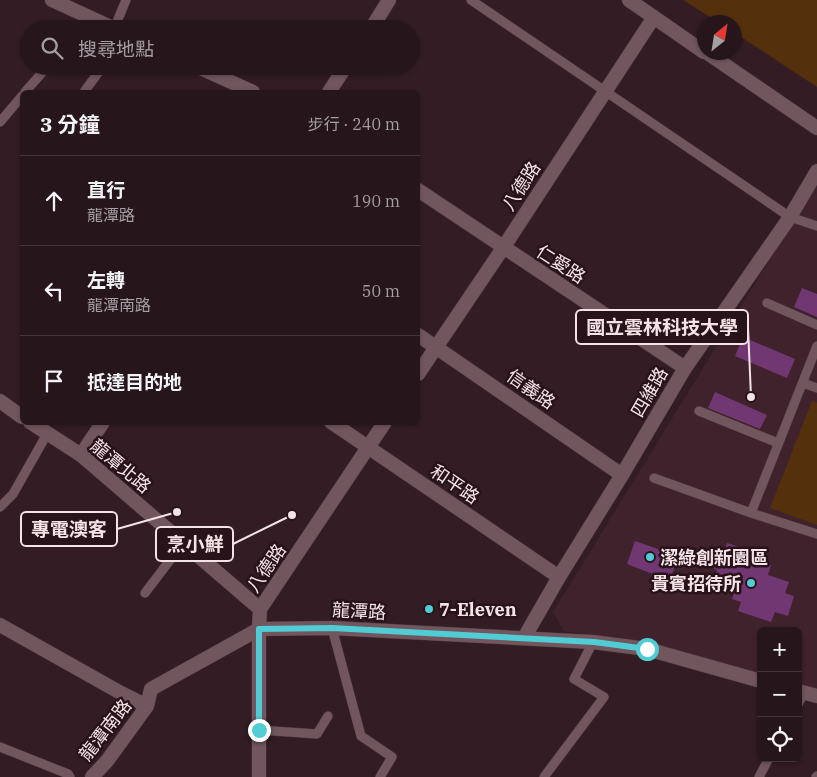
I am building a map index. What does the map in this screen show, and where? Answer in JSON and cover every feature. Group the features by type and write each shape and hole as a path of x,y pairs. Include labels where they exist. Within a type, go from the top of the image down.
{"street":[{"path":"52,0 95,20"},
{"path":"376,20 389,0"},
{"path":"629,0 697,47"},
{"name":"八德路","path":"420,371 654,17"},
{"path":"717,60 817,128"},
{"path":"216,75 250,90"},
{"path":"330,90 340,75"},
{"name":"四維路","path":"524,638 559,576 622,475 685,368 790,217 817,172"},
{"name":"仁愛路","path":"420,191 685,368"},
{"name":"信義路","path":"420,336 622,475"},
{"path":"0,401 20,416"},
{"name":"龍潭北路","path":"34,425 80,455 260,609"},
{"path":"80,455 101,425"},
{"name":"和平路","path":"335,425 559,576"},
{"name":"八德路","path":"260,609 383,425"},
{"path":"259,777 260,609"},
{"name":"龍潭路","path":"147,706 151,689 259,629 332,628 594,642 647,649 757,679"},
{"path":"1,629 147,706"},
{"name":"龍潭南路","path":"92,777 107,761 147,706"}],"lane":[{"path":"118,20 126,0"},
{"path":"471,0 790,217 817,226"},
{"path":"27,90 40,75"},
{"path":"85,90 96,75"},
{"path":"0,122 20,98"},
{"path":"767,304 817,325"},
{"path":"751,513 817,346"},
{"path":"803,383 817,388"},
{"path":"699,411 778,443"},
{"path":"0,508 13,494 47,434"},
{"path":"654,478 751,513 817,534"},
{"path":"145,593 183,543"},
{"path":"332,628 361,736 392,757 380,777"},
{"path":"544,777 604,697 574,678 594,642"},
{"path":"259,730 317,734 328,716"},
{"path":"0,747 68,774 70,777"},
{"path":"759,777 767,762"}],"shaded area":[{"path":"683,0 817,0 817,87 742,38 742,15 707,15"},
{"path":"817,183 817,689 802,685 802,627 757,627 757,673 649,644 564,631 553,612"},
{"path":"812,401 817,403 817,525 770,508"}],"building":[{"path":"802,288 817,294 817,317 794,307"},
{"path":"743,337 795,359 787,378 735,356"},
{"path":"715,392 767,415 760,429 708,408"},
{"name":"潔綠創新園區","path":"635,541 672,554 670,560 676,563 671,577 664,575 663,578 627,564"},
{"name":"貴賓招待所","path":"727,543 764,555 762,562 771,565 768,575 789,582 785,593 794,596 788,616 775,612 771,622 738,611 741,602 732,599 735,591 713,583 717,570 714,569 720,552 724,554"}],"place":[{"name":"國立雲林科技大學","path":"751,397"},
{"name":"專電澳客","path":"177,512"},
{"name":"烹小鮮","path":"292,515"},
{"name":"潔綠創新園區","path":"650,557"},
{"name":"貴賓招待所","path":"751,583"},
{"name":"7-Eleven","path":"429,609"}],"route":[{"path":"259,730 259,629 332,628 594,642 647,649"}]}
